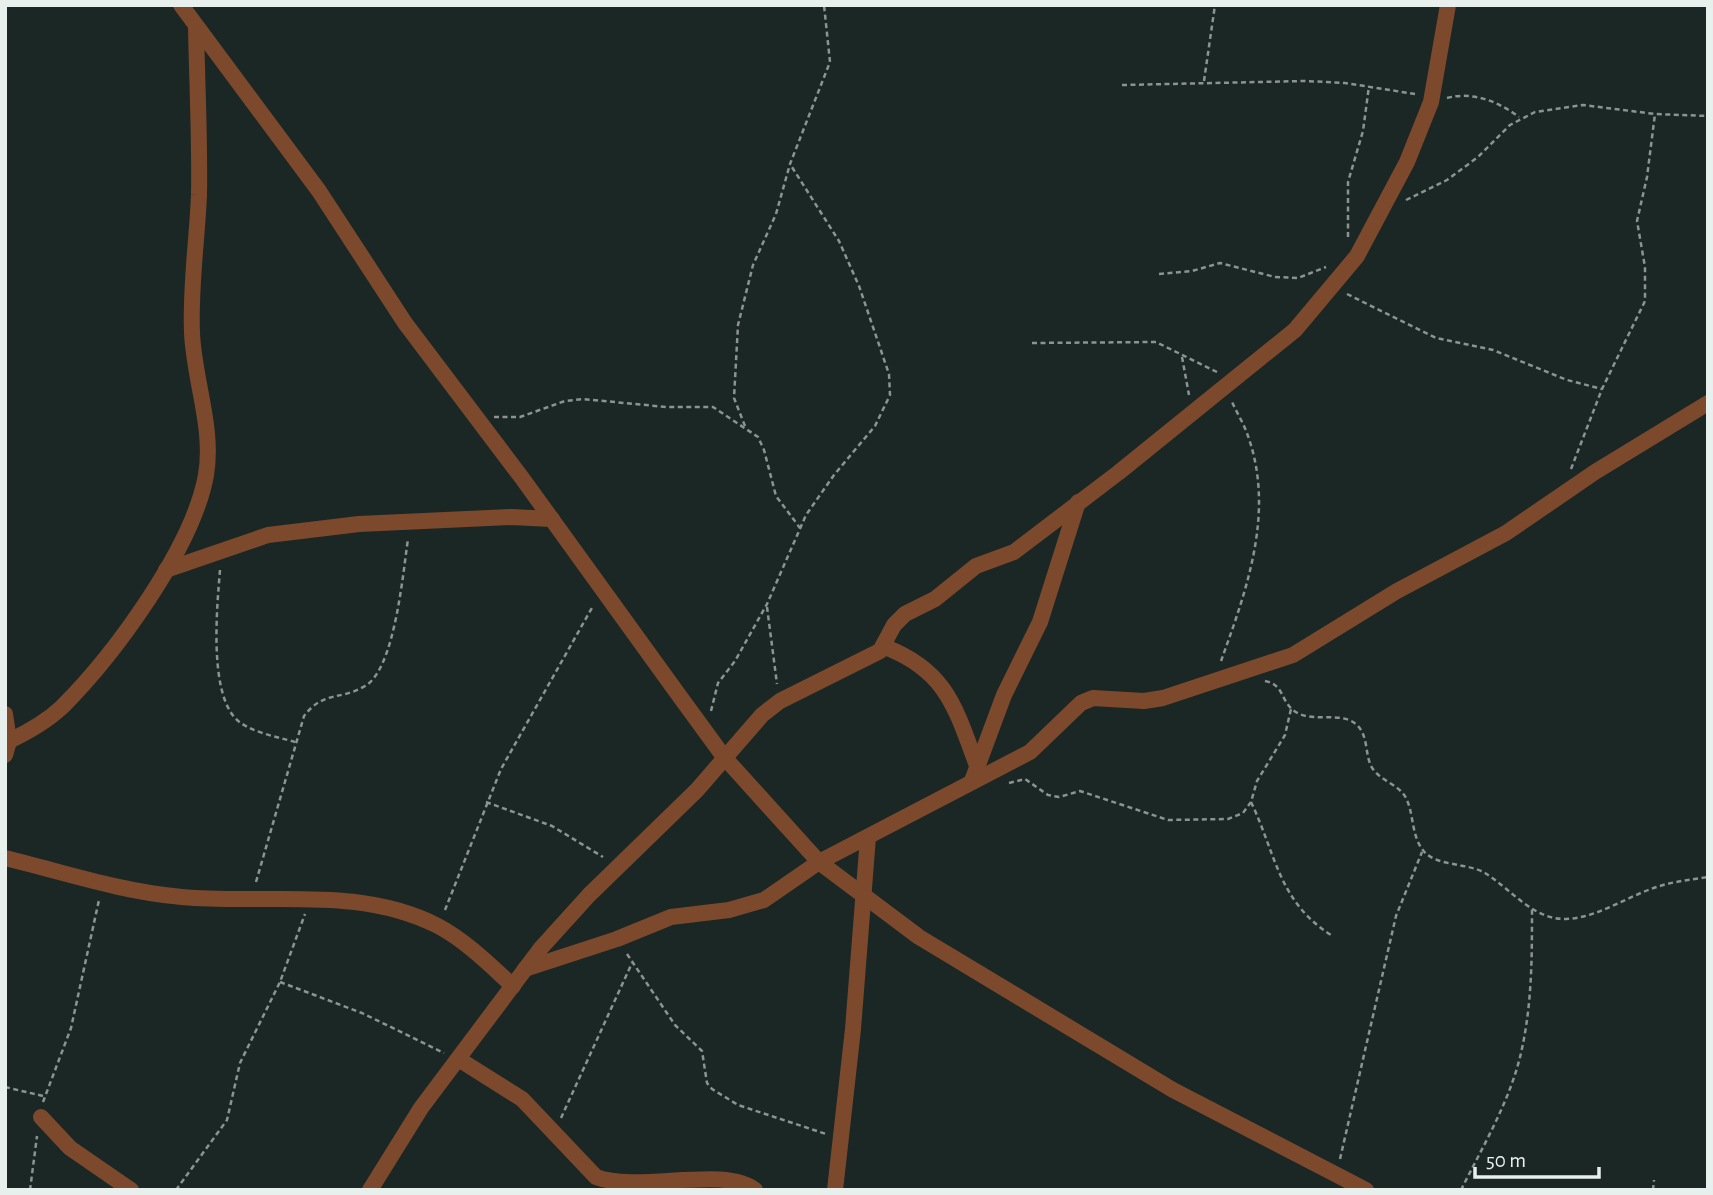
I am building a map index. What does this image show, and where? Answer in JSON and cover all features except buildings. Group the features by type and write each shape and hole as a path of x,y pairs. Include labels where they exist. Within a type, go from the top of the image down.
{"street":[{"path":"181,5 311,180 405,323 552,519 724,757 819,862 919,937 1173,1090 1366,1190"},
{"path":"370,1190 421,1108 460,1060 525,969 617,867 697,790 762,715 780,701 885,647 894,625 905,614 935,599 976,566 1014,552 1118,474 1295,330 1357,256 1386,206 1431,99 1448,5"},
{"path":"7,748 61,707 110,649 166,570 201,492 208,454 207,431 193,360 191,297 198,196 196,26"},
{"path":"525,969 671,918 729,910 764,901 819,862 1030,752 1081,703 1103,698 1153,700 1293,655 1397,591 1506,533 1568,490 1708,403"},
{"path":"972,780 976,763 1004,695 1040,622 1078,502"},
{"path":"166,570 268,535 410,521 511,517 552,519"},
{"path":"885,647 925,667 941,685 958,713 976,763"},
{"path":"5,714 7,748"},
{"path":"835,1190 869,837"},
{"path":"5,858 103,883 183,897 308,898 353,902 391,910 439,926 513,986"},
{"path":"460,1060 522,1099 589,1172 605,1181 737,1181 755,1190"},
{"path":"41,1117 69,1148 131,1190"}],"path":[{"path":"745,426 734,398 738,325 753,265 776,214 790,164 830,62 824,5"},
{"path":"1203,83 1216,5"},
{"path":"1122,85 1306,81 1370,86 1431,99 1486,99 1502,104 1520,118"},
{"path":"1348,247 1348,182 1359,149 1370,86"},
{"path":"1386,206 1418,196 1447,180 1478,157 1520,118 1555,108 1583,105 1655,114 1708,116"},
{"path":"1568,490 1573,459 1602,389 1645,301 1646,267 1637,221 1647,177 1655,114"},
{"path":"706,732 718,683 735,661 767,604 800,528 834,475 875,426 886,405 891,386 859,286 839,241 790,164"},
{"path":"1159,274 1192,271 1220,263 1275,277 1298,278 1334,261"},
{"path":"1332,286 1436,338 1493,351 1567,380 1602,389"},
{"path":"1032,343 1156,342 1229,383 1248,434 1261,495 1259,532 1253,559 1214,680"},
{"path":"1182,355 1192,412"},
{"path":"477,419 520,417 565,401 583,399 666,407 713,407 758,437 776,496 800,528"},
{"path":"252,899 304,716 321,698 347,694 368,685 378,671 396,625 410,521"},
{"path":"221,550 215,656 228,705 235,718 243,724 295,743"},
{"path":"439,926 501,769 602,590"},
{"path":"767,604 768,630 780,701"},
{"path":"1234,675 1274,683 1291,709 1312,718 1351,721 1358,727 1372,767 1406,798 1413,828 1423,851 1441,860 1485,873 1532,909 1553,919 1568,919 1598,912 1665,884 1708,877"},
{"path":"1007,783 1025,779 1041,792 1054,797 1080,791 1168,820 1228,819 1243,813 1251,802 1257,781 1285,734 1291,709"},
{"path":"486,802 572,836 617,867"},
{"path":"1251,802 1281,882 1313,923 1331,935"},
{"path":"1337,1173 1396,916 1423,851"},
{"path":"30,1190 44,1097 71,1028 103,883"},
{"path":"176,1190 227,1120 240,1063 280,982 304,922 308,898"},
{"path":"1461,1190 1492,1129 1520,1056 1533,980 1532,909"},
{"path":"617,939 675,1025 702,1051 707,1083 712,1089 738,1105 841,1139"},
{"path":"554,1134 632,963"},
{"path":"280,982 362,1013 460,1060"},
{"path":"5,1087 44,1097"},
{"path":"1653,1190 1654,1180"}]}
